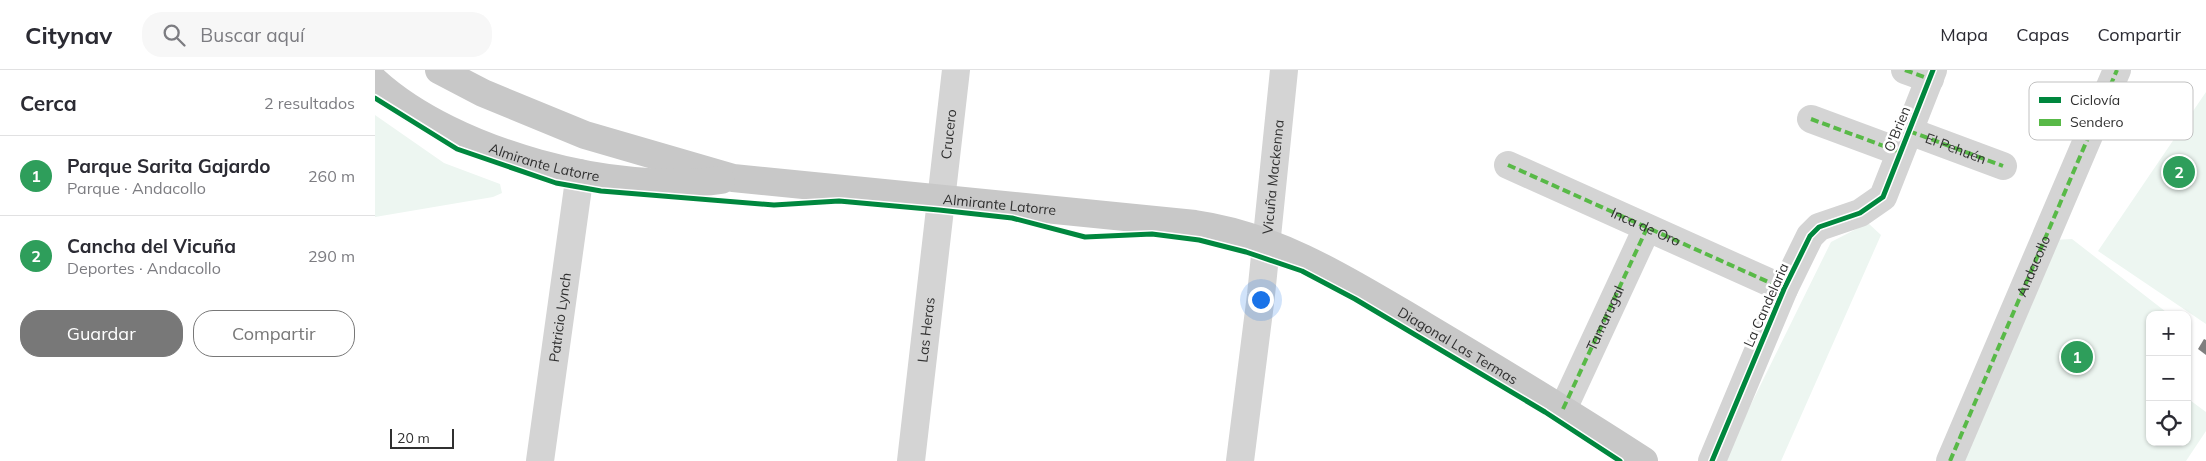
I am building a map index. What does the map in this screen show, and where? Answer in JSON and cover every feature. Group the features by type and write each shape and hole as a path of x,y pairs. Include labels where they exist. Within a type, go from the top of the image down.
{"main road":[{"name":"Almirante Latorre","path":"439,70 483,93 585,135 733,178 1195,224 1226,228 1266,242"},
{"name":"Almirante Latorre","path":"375,81 403,102 475,142 558,169 681,184 733,178"},
{"name":"Diagonal Las Termas","path":"1266,242 1349,280 1563,409 1644,461"}],"street":[{"name":"Crucero","path":"940,199 955,70"},
{"name":"Vicuña Mackenna","path":"1240,461 1284,70"},
{"name":"Andacollo","path":"2112,82 2117,70"},
{"name":"O'Brien","path":"1883,197 1905,141 1922,73"},
{"name":"El Pehuén","path":"1811,119 2003,166"},
{"name":"Andacollo","path":"1950,461 2087,140"},
{"name":"Inca de Oro","path":"1508,165 1784,289"},
{"name":"Patricio Lynch","path":"540,461 580,173"},
{"name":"La Candelaria","path":"1712,461 1784,289 1810,236 1819,227 1860,214 1883,197"},
{"name":"Las Heras","path":"911,461 940,199"},
{"name":"Tamarugal","path":"1563,409 1647,228"}],"shaded area":[{"path":"2206,92 2206,324 2191,314 2191,311 2187,311 2098,251 2173,140 2193,140 2193,111"},
{"path":"375,115 444,163 500,184 502,193 493,197 375,217"},
{"path":"1868,223 1881,235 1781,461 1723,461 1831,242"},
{"path":"2072,239 2165,311 2146,311 2146,446 2191,446 2191,401 2206,412 2206,431 2186,461 1961,461 2053,240"}],"building":[{"path":"2204,339 2206,340 2206,355 2198,349"}],"marked path":[{"path":"1905,70 1930,79"},
{"path":"2112,82 2117,70"},
{"path":"1811,119 1900,152"},
{"path":"1909,131 2003,166"},
{"path":"1950,461 2087,140"},
{"path":"1508,165 1784,289"},
{"path":"1563,409 1647,228"}],"cycle path":[{"path":"1712,461 1784,289 1810,236 1819,227 1860,213 1883,197 1933,70"},
{"path":"375,98 457,149 556,183 601,191 774,205 839,201 939,210 1012,218 1085,237 1152,234 1199,240 1246,252 1302,271 1355,299 1545,412 1620,461"}],"place":[{"name":"Cancha del Vicuña","path":"2179,172"},
{"name":"Parque Sarita Gajardo","path":"2077,357"}]}
